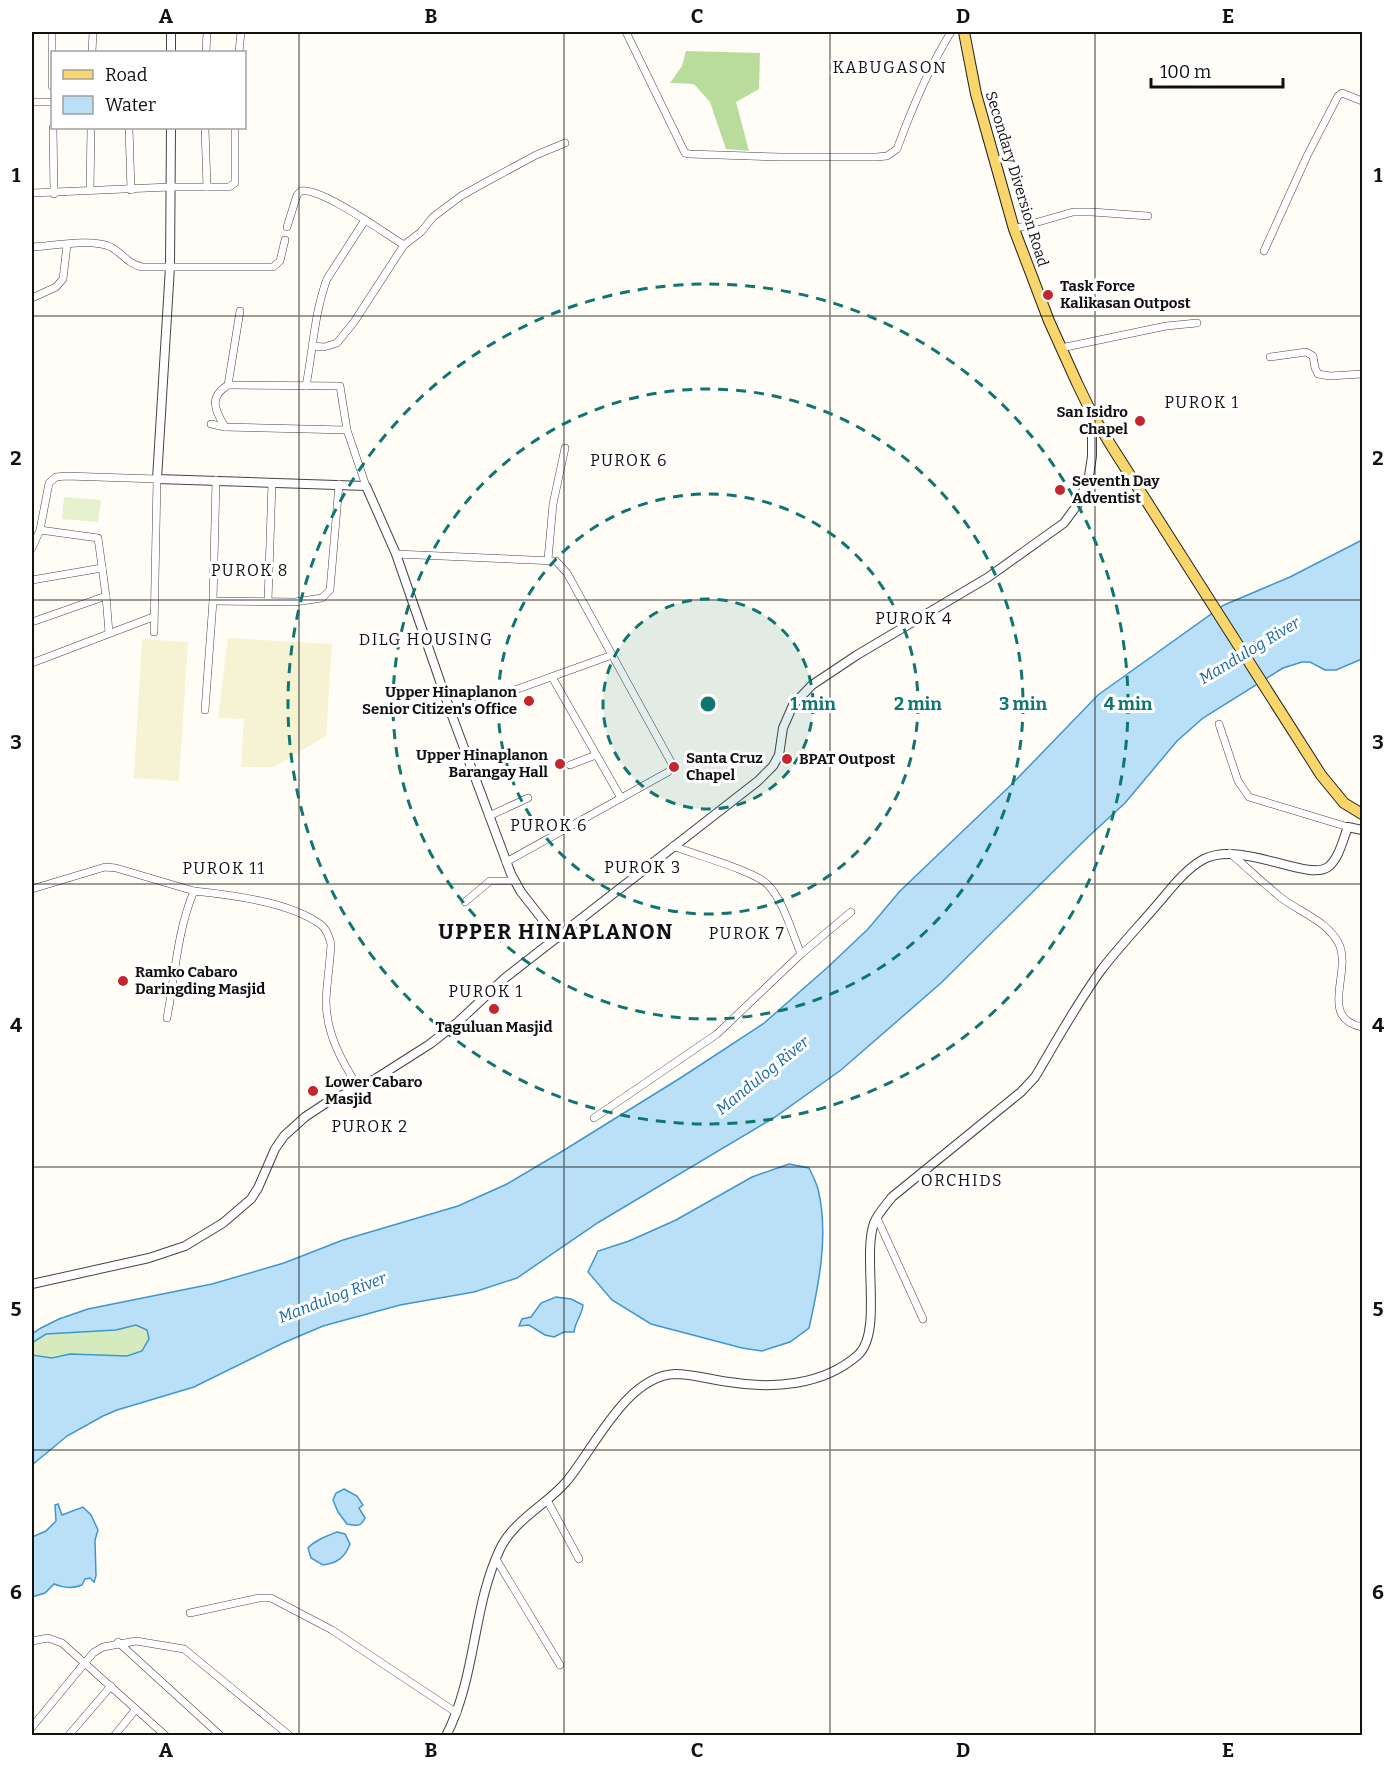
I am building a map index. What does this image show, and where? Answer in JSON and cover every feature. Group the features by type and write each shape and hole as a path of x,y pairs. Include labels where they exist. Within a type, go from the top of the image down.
{"main road":[{"name":"Secondary Diversion Road","path":"964,32 976,94 1014,229 1061,348 1092,414 1321,776 1344,803 1362,814"}],"street":[{"path":"52,32 52,51"},
{"path":"92,51 93,32"},
{"path":"171,32 171,51"},
{"path":"206,51 207,32"},
{"path":"239,51 241,32"},
{"path":"626,32 685,153 781,157 876,157 893,153 897,149 927,73 951,32"},
{"path":"1264,251 1307,156 1338,96 1342,93 1362,101"},
{"path":"32,102 51,102"},
{"path":"53,129 54,194"},
{"path":"90,190 91,129"},
{"path":"129,129 131,190"},
{"path":"154,632 157,479 170,267 171,129"},
{"path":"205,129 207,187"},
{"path":"32,193 229,187 235,183 235,129"},
{"path":"314,346 324,347 337,343 354,322 404,245 421,232 433,217 461,196 536,155 565,142"},
{"path":"287,227 297,195 306,190 318,193 404,245"},
{"path":"1014,229 1073,212 1148,216"},
{"path":"306,386 314,346 316,317 327,279 365,220"},
{"path":"32,247 98,243 111,247 133,266 273,267 280,261 285,240"},
{"path":"32,298 56,287 63,279 67,244"},
{"path":"228,385 240,311"},
{"path":"1061,348 1166,326 1197,323"},
{"path":"1270,357 1306,352 1313,356 1314,368 1318,374 1330,376 1362,374"},
{"path":"225,427 216,408 215,398 219,391 228,385 340,386 347,430 366,486 396,554 506,862 514,881 557,938"},
{"path":"32,1284 173,1251 201,1238 223,1223 251,1199 275,1149 294,1125 326,1103 403,1063 430,1044 458,1022 504,978 758,781 779,755 787,718 793,705 812,685 857,655 987,578 1064,523 1078,504 1089,476 1092,456 1092,414"},
{"path":"211,424 225,427 347,430"},
{"path":"548,559 553,504 565,448"},
{"path":"32,548 39,530 49,483 56,477 366,486"},
{"path":"205,710 213,601 216,480"},
{"path":"268,601 272,483"},
{"path":"213,601 295,602 326,595 330,590 339,484"},
{"path":"39,530 98,538 109,633"},
{"path":"396,554 556,561 567,573 672,766 668,772 506,862"},
{"path":"32,580 102,568"},
{"path":"32,622 106,596"},
{"path":"32,663 153,617"},
{"path":"451,713 612,655"},
{"path":"552,677 621,798"},
{"path":"1219,723 1241,787 1254,800 1362,830"},
{"path":"570,765 596,755"},
{"path":"489,816 528,798"},
{"path":"446,1736 458,1713 470,1671 481,1606 496,1559 507,1537 565,1483 612,1416 656,1378 676,1374 736,1383 777,1386 803,1383 830,1372 858,1355 866,1346 870,1332 869,1279 873,1229 877,1218 892,1197 1021,1092 1035,1077 1101,970 1184,875 1203,860 1221,853 1315,871 1322,870 1335,860 1348,827"},
{"path":"673,846 751,875 767,884 775,894 801,954"},
{"path":"1230,853 1279,896 1321,923 1333,935 1344,960 1338,992 1340,1011 1351,1023 1362,1027"},
{"path":"32,888 105,867 116,868 194,891 268,902 320,924 325,929 331,944 326,1000 328,1024 334,1046 358,1087"},
{"path":"465,902 490,881 514,881"},
{"path":"167,1018 181,930 194,891"},
{"path":"594,1118 717,1034 801,954 851,912"},
{"path":"877,1218 923,1319"},
{"path":"547,1500 579,1559"},
{"path":"496,1559 560,1665"},
{"path":"190,1613 259,1598 271,1598 332,1630 458,1713"},
{"path":"32,1641 44,1638 62,1643 166,1736"},
{"path":"33,1723 98,1649 118,1642 136,1641 184,1649 290,1736"},
{"path":"118,1642 221,1736"},
{"path":"69,1736 111,1686"},
{"path":"114,1736 136,1709"}],"shaded area":[{"path":"228,638 332,644 326,736 274,767 241,767 244,719 218,718"},
{"path":"142,639 188,642 179,781 134,778"}],"green space":[{"path":"686,51 760,53 759,89 736,102 749,151 726,149 710,102 694,84 670,83 682,66"},
{"path":"64,497 101,500 98,522 62,519"},
{"path":"136,1325 147,1330 149,1342 144,1349 135,1354 108,1356 73,1354 47,1358 32,1355 32,1343 46,1334 116,1330"}],"water":[{"name":"Mandulog River","path":"1362,540 1362,659 1336,670 1325,670 1310,662 1283,668 1203,718 1177,741 1125,803 941,983 841,1070 775,1117 599,1222 517,1278 474,1292 400,1305 323,1326 194,1387 103,1416 67,1436 32,1465 32,1355 52,1358 70,1354 127,1356 142,1351 149,1339 147,1330 136,1325 116,1330 46,1334 32,1343 32,1334 59,1319 88,1309 212,1284 284,1263 343,1240 458,1206 507,1184 561,1152 763,1024 868,929 900,891 1011,785 1098,695 1224,605 1290,577"},
{"path":"789,1164 809,1168 818,1189 823,1224 819,1277 809,1328 790,1342 762,1351 742,1348 651,1324 612,1300 588,1272 598,1251 629,1241 676,1220 752,1177"},
{"path":"556,1297 571,1299 583,1305 574,1332 564,1332 554,1337 545,1335 529,1325 519,1326 522,1319 531,1317 541,1303"},
{"path":"344,1489 357,1496 363,1505 359,1508 365,1518 360,1524 347,1524 338,1512 333,1500 336,1493"},
{"path":"58,1504 62,1515 83,1507 91,1515 98,1530 95,1540 96,1576 94,1582 90,1578 85,1579 82,1585 75,1587 54,1584 45,1593 32,1597 32,1537 46,1531 56,1521 55,1505"},
{"path":"337,1532 345,1534 350,1544 343,1556 333,1563 323,1565 311,1558 308,1548 311,1545"}],"place":[{"name":"Task Force Kalikasan Outpost","path":"1048,295"},
{"name":"San Isidro Chapel","path":"1140,421"},
{"name":"Seventh Day Adventist","path":"1060,490"},
{"name":"Upper Hinaplanon Senior Citizen's Office","path":"529,701"},
{"name":"BPAT Outpost","path":"787,759"},
{"name":"Upper Hinaplanon Barangay Hall","path":"560,764"},
{"name":"Santa Cruz Chapel","path":"674,767"},
{"name":"Ramko Cabaro Daringding Masjid","path":"123,981"},
{"name":"Taguluan Masjid","path":"494,1009"},
{"name":"Lower Cabaro Masjid","path":"313,1091"}],"district":[{"name":"KABUGASON","path":"890,67"},
{"name":"PUROK 1","path":"1202,402"},
{"name":"PUROK 6","path":"629,460"},
{"name":"PUROK 8","path":"250,570"},
{"name":"PUROK 4","path":"914,618"},
{"name":"DILG HOUSING","path":"426,639"},
{"name":"PUROK 6","path":"549,825"},
{"name":"PUROK 3","path":"643,867"},
{"name":"PUROK 11","path":"224,868"},
{"name":"UPPER HINAPLANON","path":"556,932"},
{"name":"PUROK 7","path":"747,933"},
{"name":"PUROK 1","path":"486,991"},
{"name":"PUROK 2","path":"370,1126"},
{"name":"ORCHIDS","path":"962,1180"}]}
